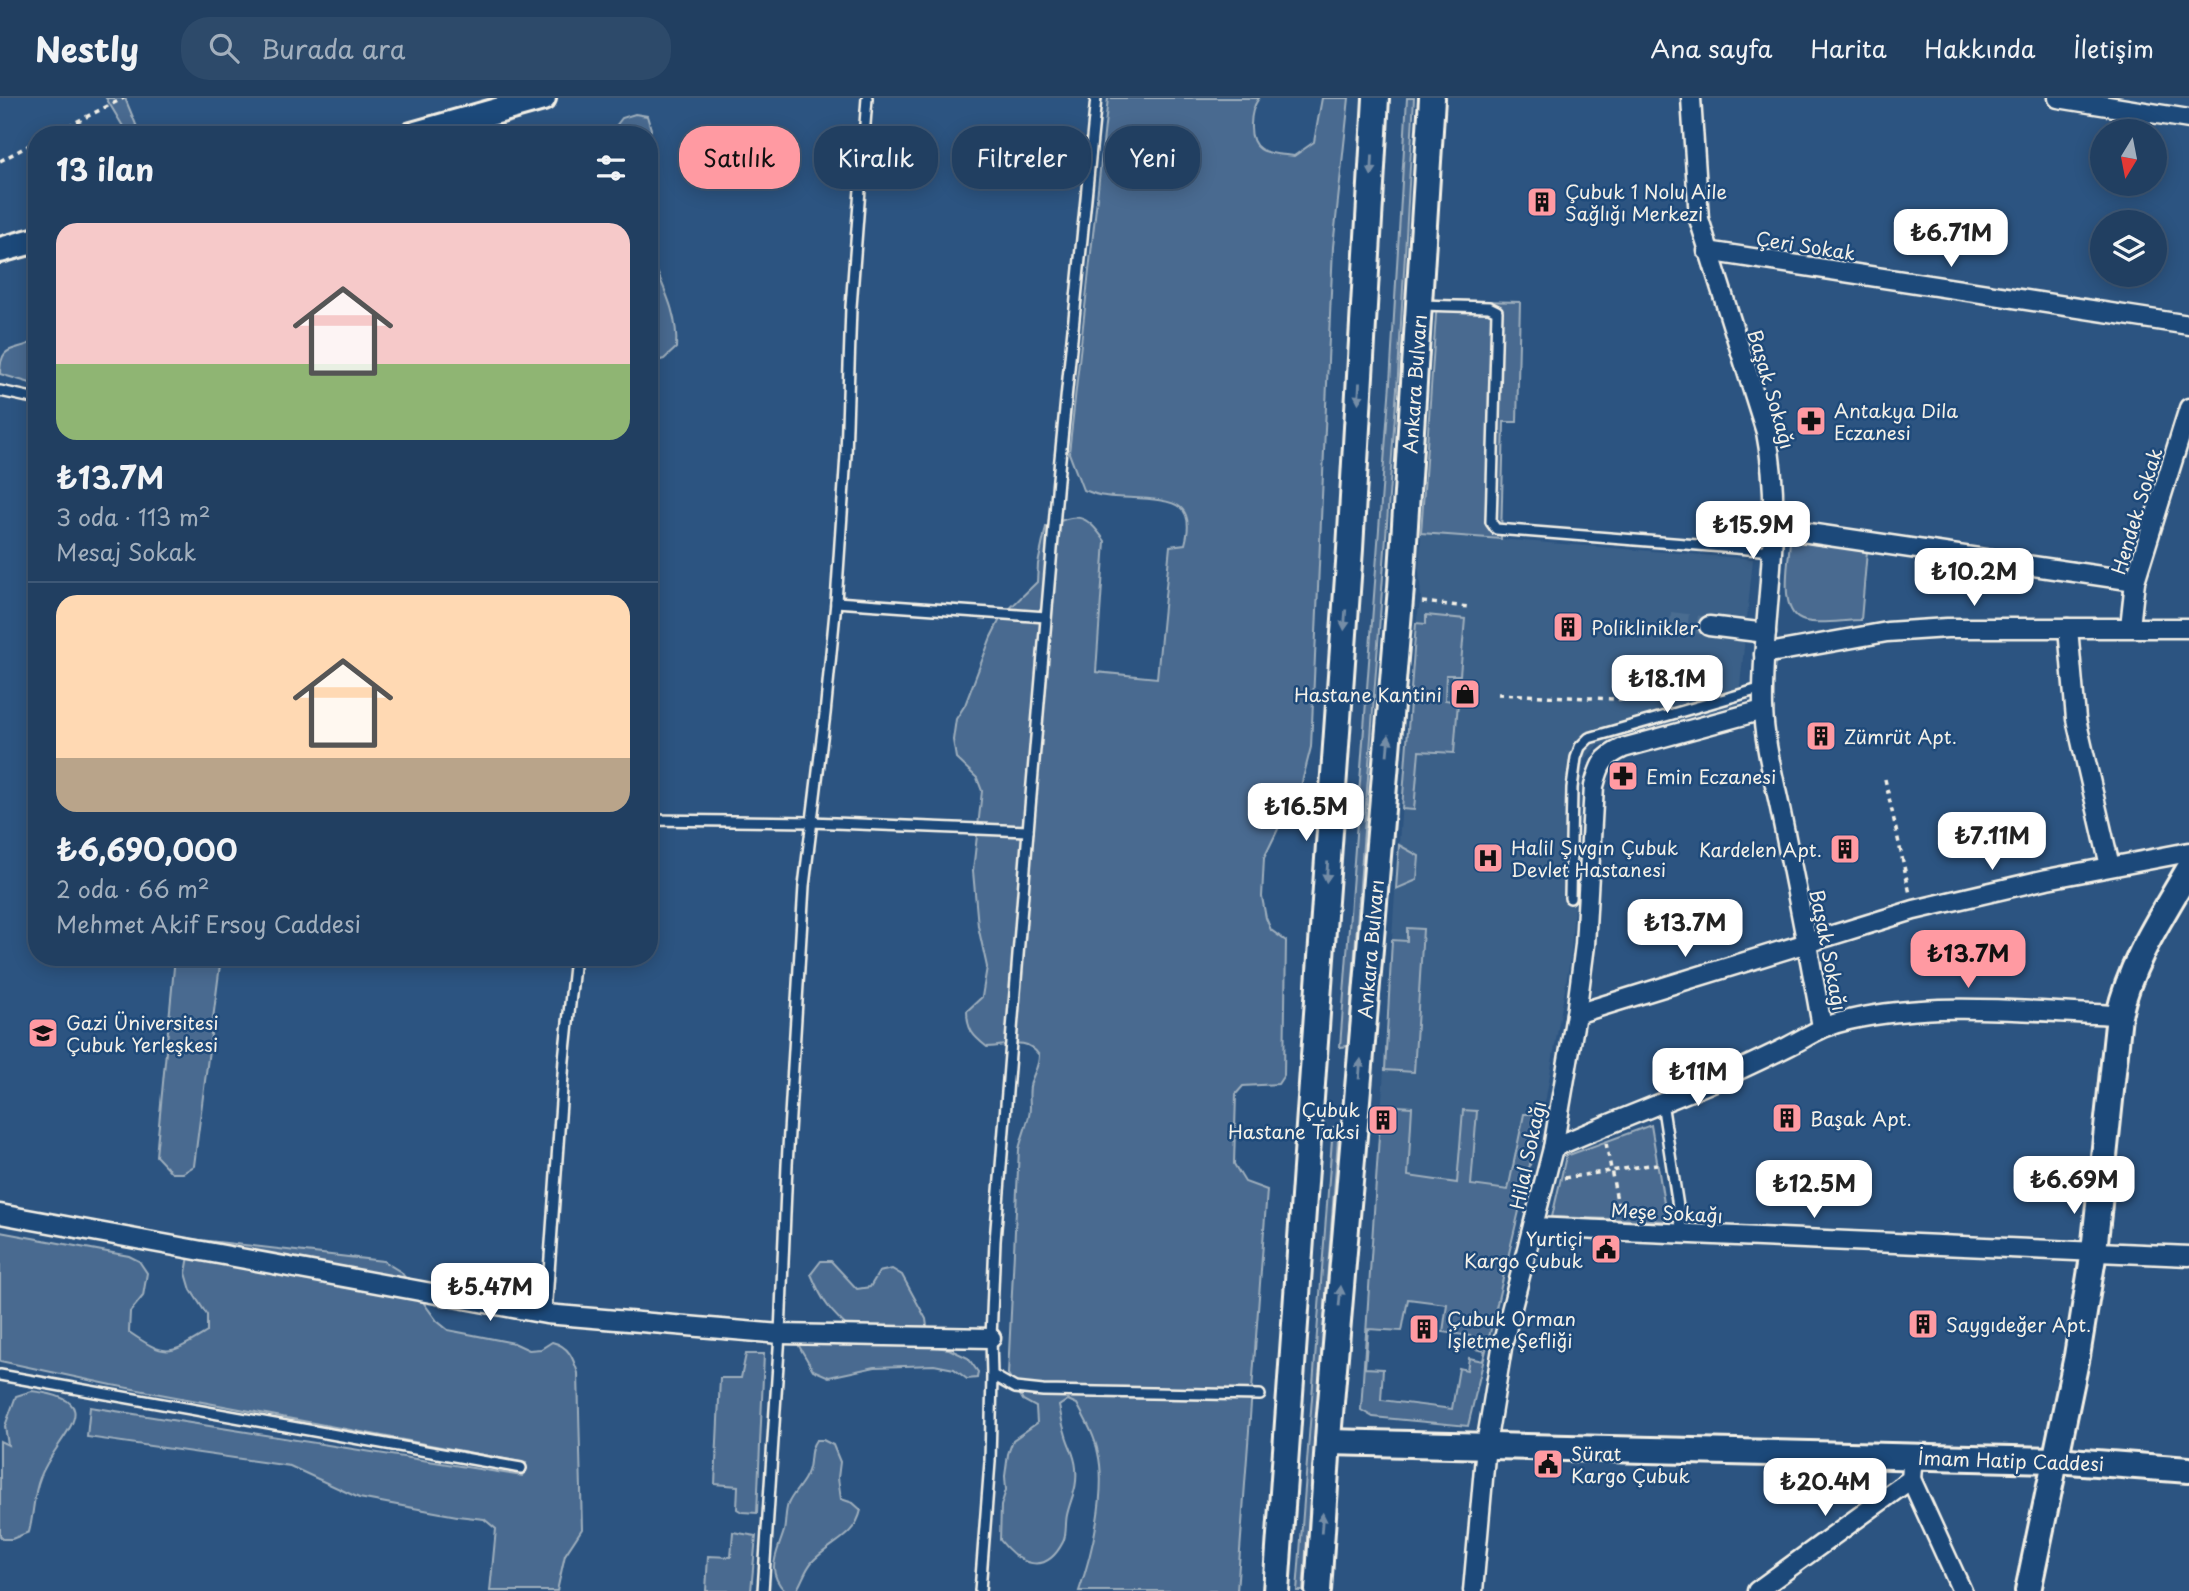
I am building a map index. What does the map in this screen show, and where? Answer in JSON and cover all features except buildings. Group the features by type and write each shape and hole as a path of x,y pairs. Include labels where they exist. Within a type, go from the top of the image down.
{"main road":[{"path":"444,126 543,98"},
{"path":"1276,1591 1350,549 1376,98"},
{"name":"Ankara Bulvarı","path":"1318,1591 1328,1442 1401,588 1432,98"},
{"path":"0,250 28,242"},
{"path":"2028,1591 2077,1356 2094,1251 2119,1014 2142,950 2189,869"},
{"name":"İmam Hatip Caddesi","path":"1328,1442 1486,1445 1912,1467 2056,1460 2189,1470"}],"street":[{"name":"Başak Sokağı","path":"1691,98 1699,219 1766,432 1774,484 1775,528 1764,654 1763,710 1822,1027"},
{"path":"2058,98 2159,106 2189,119"},
{"name":"Çeri Sokak","path":"1707,251 2189,325"},
{"name":"Hendek Sokak","path":"2130,627 2135,581 2189,408"},
{"path":"1775,528 2135,581"},
{"path":"1709,626 1766,634"},
{"path":"1764,654 1887,632 1996,626 2189,628"},
{"path":"2068,628 2077,719 2110,866"},
{"name":"Hilal Sokağı","path":"1473,1591 1486,1445 1503,1342 1553,1147 1576,1014 1585,945 1594,786 1600,767 1608,756 1623,748 1763,710"},
{"path":"1576,1014 1914,910 2110,866 2189,852"},
{"path":"1553,1147 1769,1056 1822,1027 1887,1013 1945,1009 2119,1014"},
{"path":"0,1214 545,1314 780,1334 991,1338"},
{"name":"Meşe Sokağı","path":"1533,1227 2189,1256"},
{"path":"1757,1591 1912,1467 1962,1591"}],"lane":[{"path":"762,1591 780,1334 804,886 836,602 845,469 851,307 867,98"},
{"path":"980,1591 990,1474 991,1338 996,1228 1046,617 1096,98"},
{"path":"1419,305 1489,307 1497,311 1491,522 1496,529 1773,551"},
{"path":"0,391 28,397"},
{"path":"836,602 1046,617"},
{"path":"1570,898 1572,788 1580,747 1589,738 1763,688"},
{"path":"658,820 811,822 1028,831"},
{"path":"545,1314 574,966"},
{"path":"1662,1102 1682,1233"},
{"path":"992,1375 1015,1388 1043,1391 1260,1395"},
{"path":"0,1376 521,1468"}],"path":[{"path":"68,126 124,98"},
{"path":"0,161 28,146"},
{"path":"1414,601 1468,607"},
{"path":"1498,694 1669,701"},
{"path":"1885,779 1914,910"},
{"path":"1603,1125 1622,1231"},
{"path":"1545,1181 1672,1161"}],"shaded area":[{"path":"106,98 125,98 137,126 123,126"},
{"path":"1108,98 1259,98 1254,107 1251,125 1254,142 1263,151 1294,156 1314,142 1322,98 1349,98 1333,247 1311,747 1292,813 1279,827 1264,858 1262,897 1266,918 1271,930 1286,941 1284,1075 1278,1084 1243,1086 1236,1094 1234,1164 1245,1182 1267,1190 1237,1591 1079,1591 1097,1522 1101,1485 1097,1447 1077,1404 1068,1400 1059,1406 1074,1458 1076,1475 1063,1542 1048,1560 1032,1563 1015,1555 1000,1540 1001,1506 1006,1490 1008,1454 1013,1440 1037,1423 1036,1407 1023,1400 1008,1374 1019,1149 1029,1116 1030,1086 1039,1055 1028,1045 1022,1044 987,1047 975,1036 968,1023 967,1011 982,997 987,967 978,926 973,871 982,791 977,778 956,758 953,740 956,719 965,705 1001,617 1037,582 1046,527 1065,519 1085,520 1105,541 1096,672 1157,678 1170,546 1185,544 1188,530 1184,512 1174,504 1154,499 1097,495 1083,490 1069,453"},
{"path":"1407,98 1414,98 1398,375 1348,1046 1340,1047 1390,383"},
{"path":"635,114 647,116 650,126 616,126 622,118"},
{"path":"658,275 675,323 676,335 676,348 664,359 658,361"},
{"path":"1437,300 1520,302 1517,422 1504,422 1501,539 1421,533"},
{"path":"28,344 28,382 0,374 3,357 10,350"},
{"name":"Halil Şıvgın Çubuk Devlet Hastanesi","path":"1421,533 1753,559 1738,706 1597,746 1583,762 1571,954 1546,1097 1519,1205 1377,1181 1394,907 1416,623 1421,598"},
{"path":"1790,541 1867,551 1861,620 1819,623 1796,617 1788,599 1787,587"},
{"path":"1426,615 1465,619 1460,675 1446,675 1445,700 1458,702 1454,753 1419,751 1414,810 1402,809 1416,623 1426,624"},
{"path":"1399,845 1419,856 1417,880 1396,889"},
{"path":"1407,928 1423,929 1414,1072 1385,1070 1392,940 1407,941"},
{"path":"174,966 220,966 194,1166 183,1173 172,1173 156,1156"},
{"path":"1381,1105 1412,1107 1408,1176 1457,1183 1463,1110 1477,1111 1471,1185 1508,1190 1524,1114 1542,1114 1468,1426 1373,1417 1361,1410","holes":["1408,1299 1447,1304 1443,1332 1471,1336 1469,1348 1485,1351 1483,1361 1469,1358 1467,1370 1459,1368 1452,1409 1381,1400 1383,1369 1365,1368 1368,1329 1402,1331"]},
{"path":"1651,1125 1667,1221 1552,1217 1566,1156"},
{"path":"1333,1127 1339,1127 1303,1591 1297,1591"},
{"path":"0,1232 129,1256 139,1261 147,1273 143,1296 130,1312 129,1332 160,1349 176,1349 207,1332 207,1315 191,1290 186,1273 192,1239 383,1261 401,1272 437,1321 448,1330 514,1343 529,1350 541,1349 552,1342 563,1346 578,1373 582,1529 565,1555 557,1591 490,1591 496,1529 484,1519 359,1498 290,1466 87,1437 90,1407 522,1476 526,1463 112,1385 0,1361"},
{"path":"821,1261 831,1261 857,1289 870,1287 879,1272 892,1269 902,1275 926,1319 929,1341 936,1347 949,1349 968,1358 978,1372 977,1378 967,1379 954,1369 934,1365 875,1367 829,1377 813,1370 799,1346 799,1335 853,1332 823,1300 815,1284 811,1274"},
{"path":"746,1354 764,1354 757,1513 737,1509 738,1486 715,1484 720,1378 741,1378"},
{"path":"32,1391 57,1396 70,1403 75,1412 66,1435 40,1478 29,1532 12,1539 3,1539 0,1536 0,1441 8,1445 5,1426 16,1396"},
{"path":"816,1440 833,1445 840,1462 838,1478 841,1499 853,1503 861,1510 847,1534 812,1562 796,1591 785,1591 775,1576 774,1562 784,1531 787,1507 806,1476"},
{"path":"733,1532 756,1536 751,1591 706,1591 708,1556 731,1557"}],"tunnel":[{"path":"1670,621 1709,626"}],"place":[{"name":"Çubuk 1 Nolu Aile Sağlığı Merkezi","path":"1542,202"},
{"name":"Antakya Dila Eczanesi","path":"1811,421"},
{"name":"Poliklinikler","path":"1568,627"},
{"name":"Hastane Kantini","path":"1465,694"},
{"name":"Zümrüt Apt.","path":"1821,736"},
{"name":"Emin Eczanesi","path":"1623,776"},
{"name":"Kardelen Apt.","path":"1845,849"},
{"name":"Halil Şıvgın Çubuk Devlet Hastanesi","path":"1488,858"},
{"name":"Gazi Üniversitesi Çubuk Yerleşkesi","path":"43,1033"},
{"name":"Başak Apt.","path":"1787,1118"},
{"name":"Çubuk Hastane Taksi","path":"1383,1120"},
{"name":"Yurtiçi Kargo Çubuk","path":"1606,1249"},
{"name":"Saygıdeğer Apt.","path":"1923,1324"},
{"name":"Çubuk Orman İşletme Şefliği","path":"1424,1329"},
{"name":"Sürat Kargo Çubuk","path":"1548,1464"}]}
